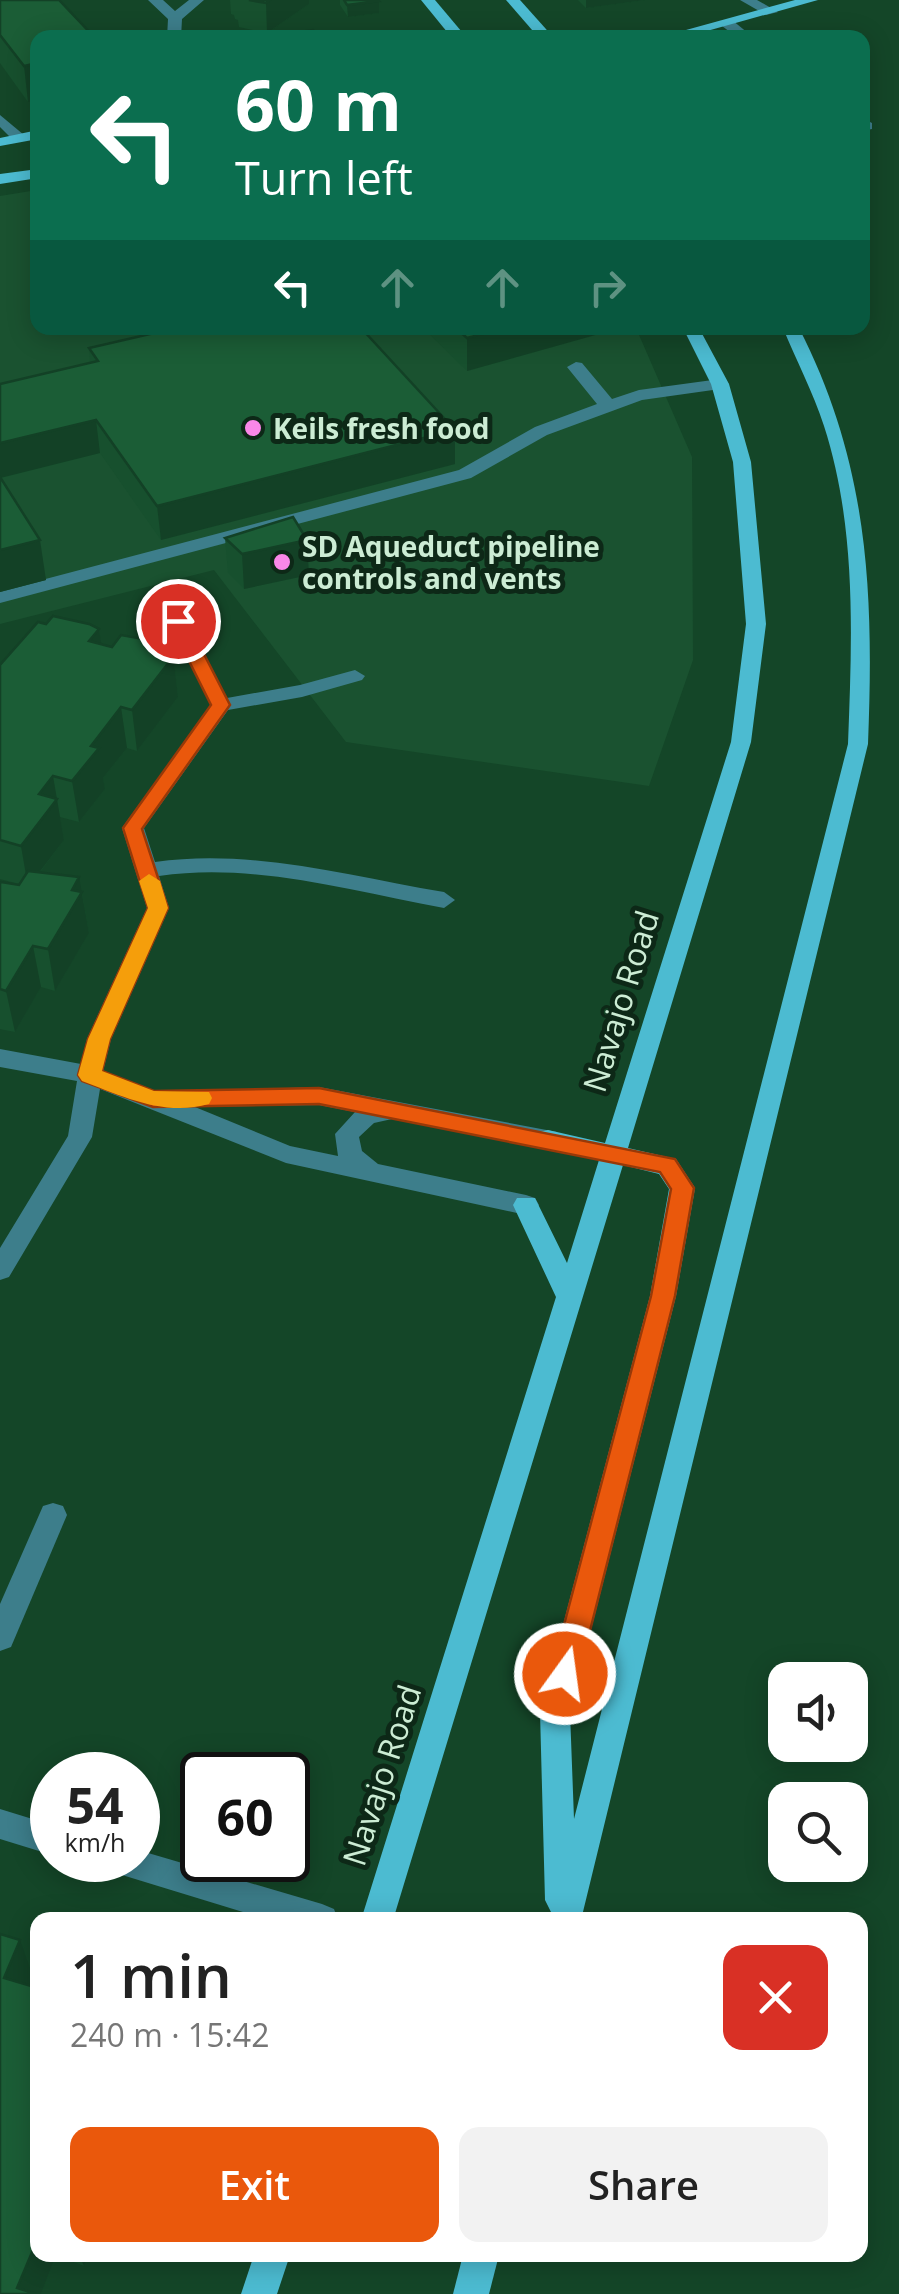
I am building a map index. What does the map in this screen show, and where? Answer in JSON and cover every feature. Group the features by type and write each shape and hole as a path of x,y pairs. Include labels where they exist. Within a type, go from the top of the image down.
{"main road":[{"path":"428,0 453,30"},
{"path":"513,0 540,30"},
{"path":"698,30 810,0"},
{"path":"0,142 30,136"},
{"path":"0,178 30,174"},
{"name":"Navajo Road","path":"379,1912 741,742 756,624 742,462 720,384 695,335"},
{"path":"566,1912 858,744 864,616 848,470 814,369 795,335"},
{"path":"548,1139 667,1166 682,1188 663,1296 556,1712 564,1912"},
{"path":"526,1205 570,1298"},
{"path":"260,2294 270,2262"},
{"path":"471,2294 479,2262"}],"lane":[{"path":"155,0 176,18"},
{"path":"173,30 176,18 198,0"},
{"path":"747,0 771,12"},
{"path":"727,23 736,30"},
{"path":"0,119 19,138"},
{"path":"576,367 608,406"},
{"path":"0,597 465,474 541,431 639,395 720,384"},
{"path":"178,621 220,705"},
{"path":"0,1270 80,1136 99,1039 158,908 132,828 220,705 302,691 355,676"},
{"path":"146,871 199,863 245,865 444,900"},
{"path":"0,1058 90,1075 286,1154 526,1205"},
{"path":"153,1099 319,1096 548,1139"},
{"path":"378,1172 351,1158 346,1146 348,1134 367,1115 398,1111"},
{"path":"0,1638 53,1515"},
{"path":"0,1824 30,1833"},
{"path":"160,1872 295,1912"}],"shaded area":[{"path":"30,191 30,335 639,335 692,457 693,660 649,786 346,742 214,570 0,624 0,196"}],"building":[{"path":"0,0 59,0 87,30 30,30 30,65 24,66 0,35"},
{"path":"344,0 378,0 379,1 347,5"},
{"name":"Keils fresh food","path":"146,335 367,335 455,430 157,506 96,420 0,443 0,384 98,361 89,348"},
{"path":"0,477 40,540 0,550"},
{"path":"293,517 307,540 242,554 225,538"},
{"path":"53,616 99,629 89,641 112,647 121,635 172,644 164,654 173,657 132,710 121,707 91,746 99,748 72,781 53,776 39,794 57,799 21,846 0,840 0,665 38,622 46,624"},
{"path":"28,871 79,877 72,890 82,892 48,949 33,946 6,991 0,989 0,883 19,885"},
{"path":"0,1934 20,1940 4,1978 30,1986 30,2257 17,2288 36,2294 0,2294"}],"slow traffic":[{"path":"149,881 158,908 99,1039 90,1075 153,1099 201,1098"}],"place":[{"name":"Keils fresh food","path":"253,428"},
{"name":"SD Aqueduct pipeline controls and vents","path":"282,562"}],"route":[{"path":"178,621 220,705 132,828 158,908 99,1039 90,1075 153,1099 319,1096 548,1139 667,1166 682,1188 663,1296 565,1674"}]}
